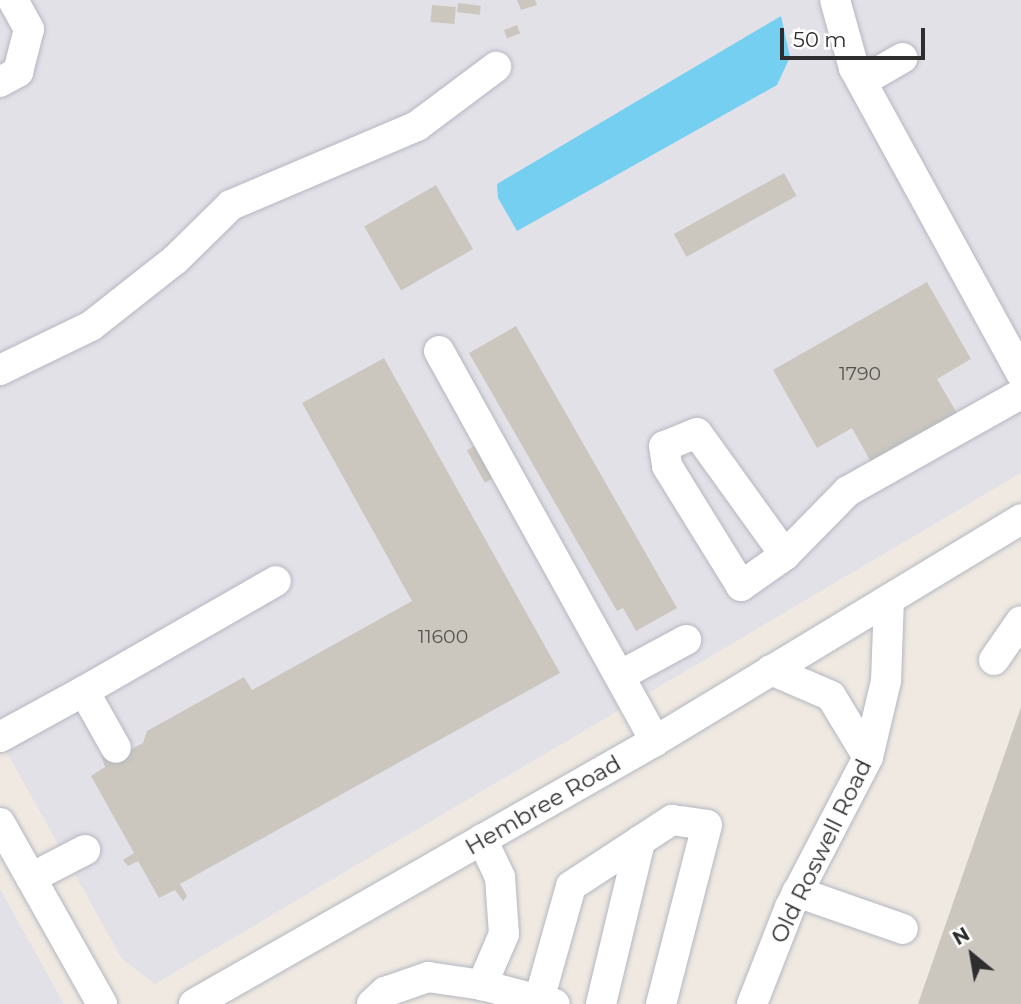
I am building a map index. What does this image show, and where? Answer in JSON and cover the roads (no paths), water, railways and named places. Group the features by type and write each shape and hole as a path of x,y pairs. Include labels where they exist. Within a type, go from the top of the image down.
{"street":[{"path":"0,82 18,72 29,29 13,0"},
{"path":"835,0 854,68 1019,365"},
{"path":"854,68 873,75 902,58"},
{"path":"0,370 91,326 175,260 232,205 417,127 496,67"},
{"path":"439,351 621,675 655,741"},
{"path":"785,555 697,433 664,446 667,466 741,586 785,555 848,491 1021,394"},
{"path":"888,600 1021,519"},
{"path":"0,737 276,581"},
{"name":"Hembree Road","path":"194,1004 655,741 888,600"},
{"name":"Old Roswell Road","path":"752,1004 797,892 868,757 886,681 888,600"},
{"path":"994,660 1021,621"},
{"path":"621,675 686,640"},
{"path":"771,670 831,696 868,757"},
{"path":"84,691 116,748"},
{"path":"372,1004 385,992 428,977 482,985 547,1002 571,886 672,820 708,825 661,1004"},
{"path":"0,823 102,1004"},
{"path":"482,839 500,877 504,934 482,985"},
{"path":"601,1004 640,841"},
{"path":"31,878 85,850"},
{"path":"797,892 904,929"}],"water":[{"path":"781,16 790,57 777,85 517,231 498,198 497,184"}]}
